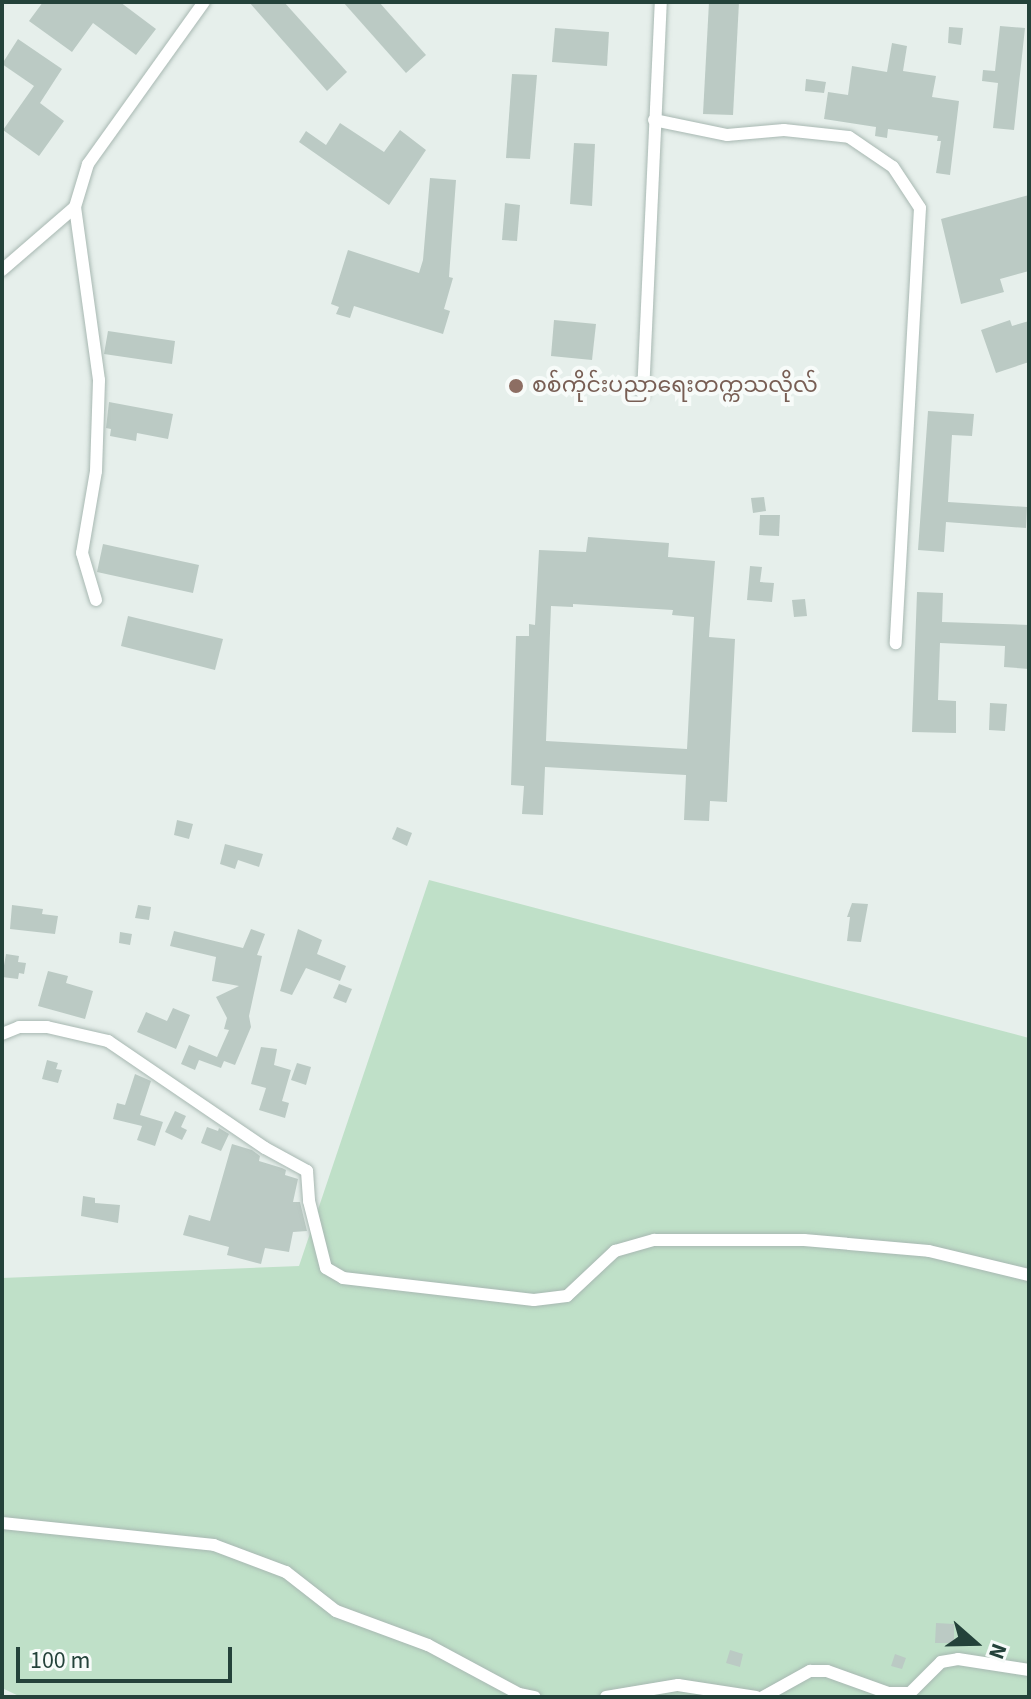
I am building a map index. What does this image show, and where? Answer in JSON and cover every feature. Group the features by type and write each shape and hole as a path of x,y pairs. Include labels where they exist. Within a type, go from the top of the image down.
{"street":[{"path":"96,600 82,553 96,471 99,380 75,207 88,164 204,2"},
{"path":"643,394 661,2"},
{"path":"654,120 727,135 784,130 849,137 893,167 920,208 896,643"},
{"path":"2,270 75,207"},
{"path":"2,1034 19,1027 47,1027 108,1041 265,1148 307,1171 309,1201 326,1268 343,1278 534,1300 567,1296 615,1251 669,1240 804,1240 913,1250 1029,1275"},
{"path":"2,1523 214,1545 286,1572 336,1611 428,1645 519,1694 535,1697"},
{"path":"763,1697 810,1671 827,1671 888,1693 910,1693 941,1662 958,1659 1029,1670"},
{"path":"606,1697 678,1685 756,1697"}],"green space":[{"path":"429,880 1029,1038 1029,1697 21,1697 2,1688 2,1278 299,1266"}],"building":[{"path":"43,2 120,2 156,29 136,55 93,23 72,52 29,21"},
{"path":"249,2 284,2 347,72 327,91"},
{"path":"343,2 379,2 426,55 406,73"},
{"path":"709,2 739,2 733,115 703,114"},
{"path":"1000,26 1025,28 1014,130 993,128 998,83 982,81 983,70 995,71"},
{"path":"949,27 963,28 961,45 948,43"},
{"path":"555,28 609,32 607,66 552,62"},
{"path":"18,39 62,69 40,103 64,121 39,156 3,130 34,86 2,64"},
{"path":"892,43 907,46 903,71 936,76 932,97 959,101 950,175 936,173 941,141 937,141 938,136 888,129 887,138 875,136 876,127 824,119 828,92 848,95 852,66 887,72"},
{"path":"512,74 537,75 530,159 506,158"},
{"path":"806,79 826,82 824,93 805,91"},
{"path":"340,123 384,152 400,130 426,150 389,205 299,142 306,131 326,145"},
{"path":"574,143 595,144 592,206 570,204"},
{"path":"430,178 456,180 449,277 453,278 444,309 450,311 443,334 354,306 350,318 336,314 339,307 331,304 348,250 419,273 423,260"},
{"path":"1029,195 1029,271 1000,279 1004,292 961,304 941,219"},
{"path":"505,203 520,205 517,241 502,240"},
{"path":"554,320 596,324 592,360 551,356"},
{"path":"1010,320 1012,326 1029,321 1029,362 996,373 981,330"},
{"path":"108,331 175,341 172,364 104,354"},
{"path":"109,402 173,414 168,439 137,433 136,441 110,436 111,429 106,428"},
{"path":"928,411 974,414 972,436 952,435 948,502 1027,507 1026,528 946,522 944,552 918,550"},
{"path":"764,497 766,511 753,513 751,498"},
{"path":"760,515 780,515 779,536 759,535"},
{"path":"588,537 669,543 668,557 715,561 709,637 735,639 727,802 710,801 709,821 684,820 686,775 545,767 543,815 522,814 524,786 511,785 516,636 529,636 529,624 535,625 539,550 586,552","holes":["573,604 673,610 672,615 694,617 687,749 546,741 551,606 573,607"]},
{"path":"103,544 199,565 193,593 97,572"},
{"path":"750,566 762,567 760,582 774,583 772,602 747,600"},
{"path":"917,592 943,593 942,622 1029,625 1029,669 1004,667 1005,646 940,643 938,700 956,701 956,733 912,732"},
{"path":"805,599 807,616 794,617 792,600"},
{"path":"128,616 223,639 215,670 121,646"},
{"path":"990,703 1007,704 1005,731 989,730"},
{"path":"177,820 193,824 189,839 174,835"},
{"path":"397,827 412,833 407,846 392,839"},
{"path":"225,844 263,854 259,867 238,860 235,869 220,864"},
{"path":"852,903 868,904 861,942 847,941 850,917 847,917"},
{"path":"12,905 43,909 42,914 58,916 55,934 10,929"},
{"path":"138,905 151,907 149,920 135,918"},
{"path":"251,929 265,934 257,955 262,956 249,1016 251,1027 235,1065 224,1061 221,1068 199,1060 195,1070 181,1064 189,1045 217,1057 229,1030 224,1029 227,1018 216,997 239,986 212,981 216,957 170,946 174,931 243,948"},
{"path":"298,929 322,940 317,954 346,966 340,981 306,968 292,995 280,991"},
{"path":"120,932 132,934 130,945 119,943"},
{"path":"6,954 19,956 18,962 26,963 24,974 19,973 18,979 2,977"},
{"path":"48,971 68,976 66,983 93,991 85,1019 38,1006"},
{"path":"339,984 352,989 346,1003 333,998"},
{"path":"173,1008 190,1015 176,1049 137,1032 146,1012 167,1021"},
{"path":"261,1047 277,1049 274,1065 291,1070 282,1101 289,1103 285,1118 259,1110 266,1088 251,1084"},
{"path":"47,1060 58,1063 56,1069 62,1070 58,1083 42,1079"},
{"path":"297,1063 311,1067 306,1085 291,1080"},
{"path":"135,1074 151,1081 140,1115 163,1122 155,1146 137,1140 142,1126 113,1119 117,1103 125,1105"},
{"path":"175,1111 186,1116 181,1127 187,1130 182,1140 165,1132"},
{"path":"207,1127 218,1131 219,1128 229,1134 221,1151 201,1143"},
{"path":"232,1144 252,1150 260,1156 259,1161 282,1168 286,1170 285,1175 298,1179 293,1202 300,1202 307,1231 293,1232 289,1252 265,1248 261,1264 227,1255 229,1247 183,1235 189,1215 210,1221"},
{"path":"83,1196 95,1198 95,1203 120,1205 118,1223 81,1216"},
{"path":"936,1623 954,1624 954,1643 935,1643"},
{"path":"730,1650 743,1654 740,1667 726,1663"},
{"path":"895,1654 906,1658 902,1669 891,1666"}],"place":[{"name":"စစ်ကိုင်းပညာရေးတက္ကသလိုလ်","path":"516,386"}]}
